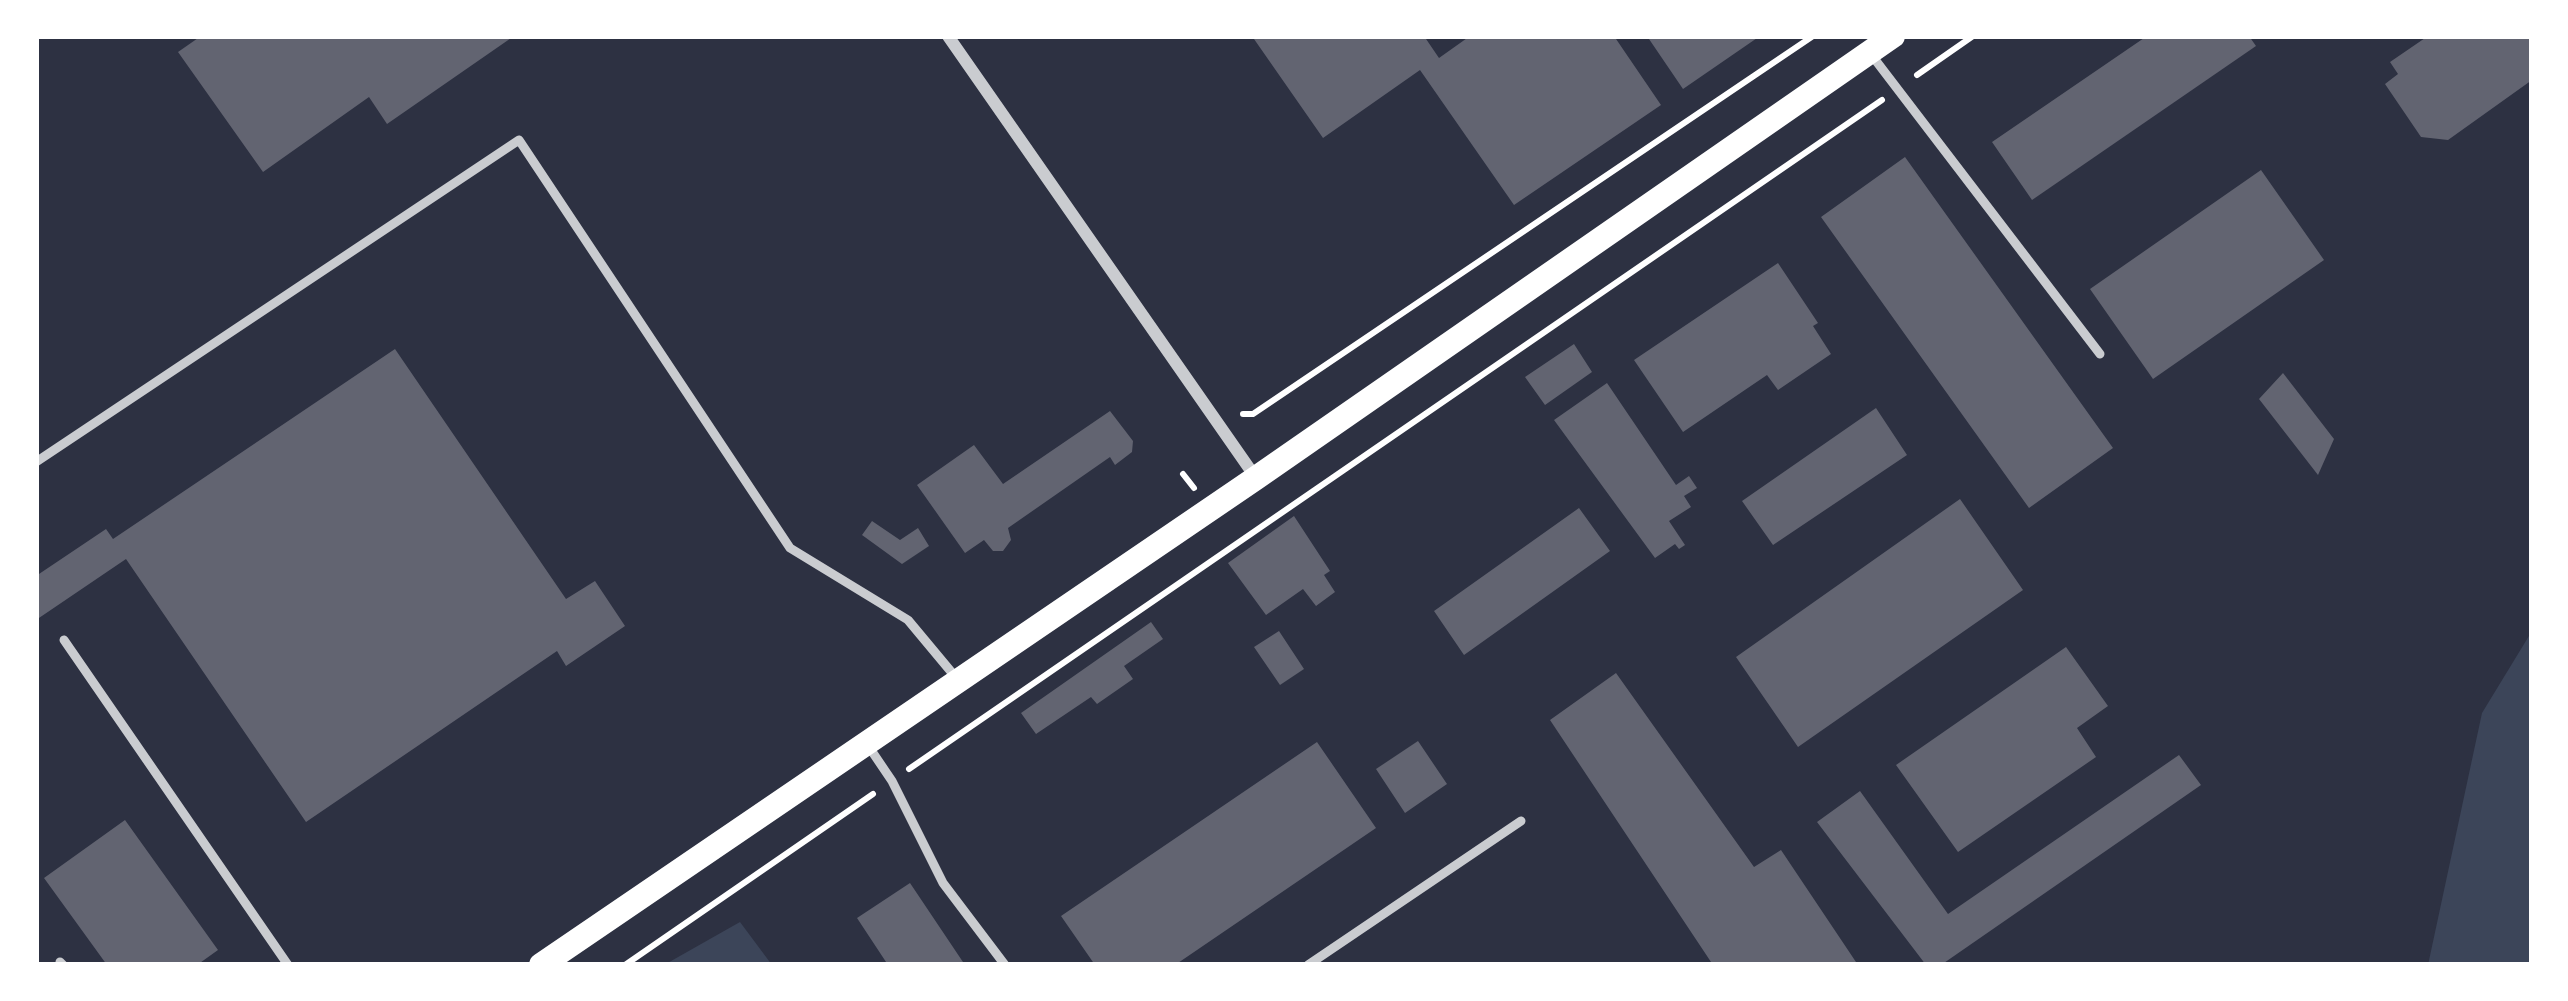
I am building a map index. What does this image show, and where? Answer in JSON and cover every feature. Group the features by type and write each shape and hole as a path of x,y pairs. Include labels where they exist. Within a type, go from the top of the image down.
{"main road":[{"path":"541,965 1893,36"}],"street":[{"path":"948,36 1256,478"}],"lane":[{"path":"1870,52 2100,354"},
{"path":"36,462 519,140 790,548 908,620 958,680"},
{"path":"64,640 288,965"},
{"path":"866,743 892,781 943,883 1004,965"},
{"path":"1308,965 1521,821"}],"path":[{"path":"1242,414 1253,414 1813,36"},
{"path":"625,965 1973,36"}],"shaded area":[{"path":"2532,631 2532,965 2428,965 2482,713"},
{"path":"740,922 772,965 664,965"}],"building":[{"path":"201,36 514,36 387,124 369,97 263,172 178,52"},
{"path":"1424,36 1439,58 1470,36 1614,36 1661,105 1514,205 1420,70 1323,138 1254,39"},
{"path":"1760,36 1683,89 1649,39"},
{"path":"2147,36 2249,36 2256,46 2032,200 1992,142"},
{"path":"2428,36 2532,36 2532,80 2448,140 2421,137 2385,84 2398,74 2390,62"},
{"path":"1905,157 2113,448 2029,508 1821,217"},
{"path":"2261,170 2324,260 2153,379 2090,289"},
{"path":"1778,263 1818,323 1813,326 1831,354 1778,390 1767,375 1683,432 1634,360"},
{"path":"1574,344 1592,372 1545,405 1525,377"},
{"path":"395,349 566,599 595,581 625,626 566,666 557,651 306,822 126,559 36,620 36,576 106,529 113,539"},
{"path":"2283,373 2334,439 2318,475 2259,399"},
{"path":"1607,383 1676,485 1689,476 1697,488 1684,496 1691,507 1669,521 1685,545 1679,549 1675,544 1655,558 1554,420"},
{"path":"1876,408 1907,455 1773,545 1742,501"},
{"path":"1110,411 1133,441 1132,452 1115,465 1110,457 1008,528 1011,540 1003,551 993,551 984,540 965,553 917,485 974,445 1003,484"},
{"path":"1960,499 2023,590 1798,747 1736,657"},
{"path":"1579,508 1610,551 1464,655 1434,611"},
{"path":"1294,516 1330,571 1324,575 1335,592 1316,606 1303,589 1266,615 1228,563"},
{"path":"872,521 900,540 918,528 929,546 902,564 862,535"},
{"path":"1151,622 1163,639 1124,666 1133,679 1097,704 1091,697 1036,734 1021,713"},
{"path":"1279,631 1304,669 1280,685 1254,647"},
{"path":"2066,647 2108,706 2077,728 2096,757 1958,852 1896,765"},
{"path":"1616,673 1754,867 1781,850 1858,965 1713,965 1550,720"},
{"path":"1418,741 1447,784 1405,813 1376,769"},
{"path":"1317,742 1376,828 1175,965 1095,965 1061,916"},
{"path":"2179,755 2201,785 1941,965 1926,965 1817,822 1860,791 1948,914"},
{"path":"125,820 218,950 197,965 107,965 44,878"},
{"path":"910,883 965,965 888,965 857,918"}]}
